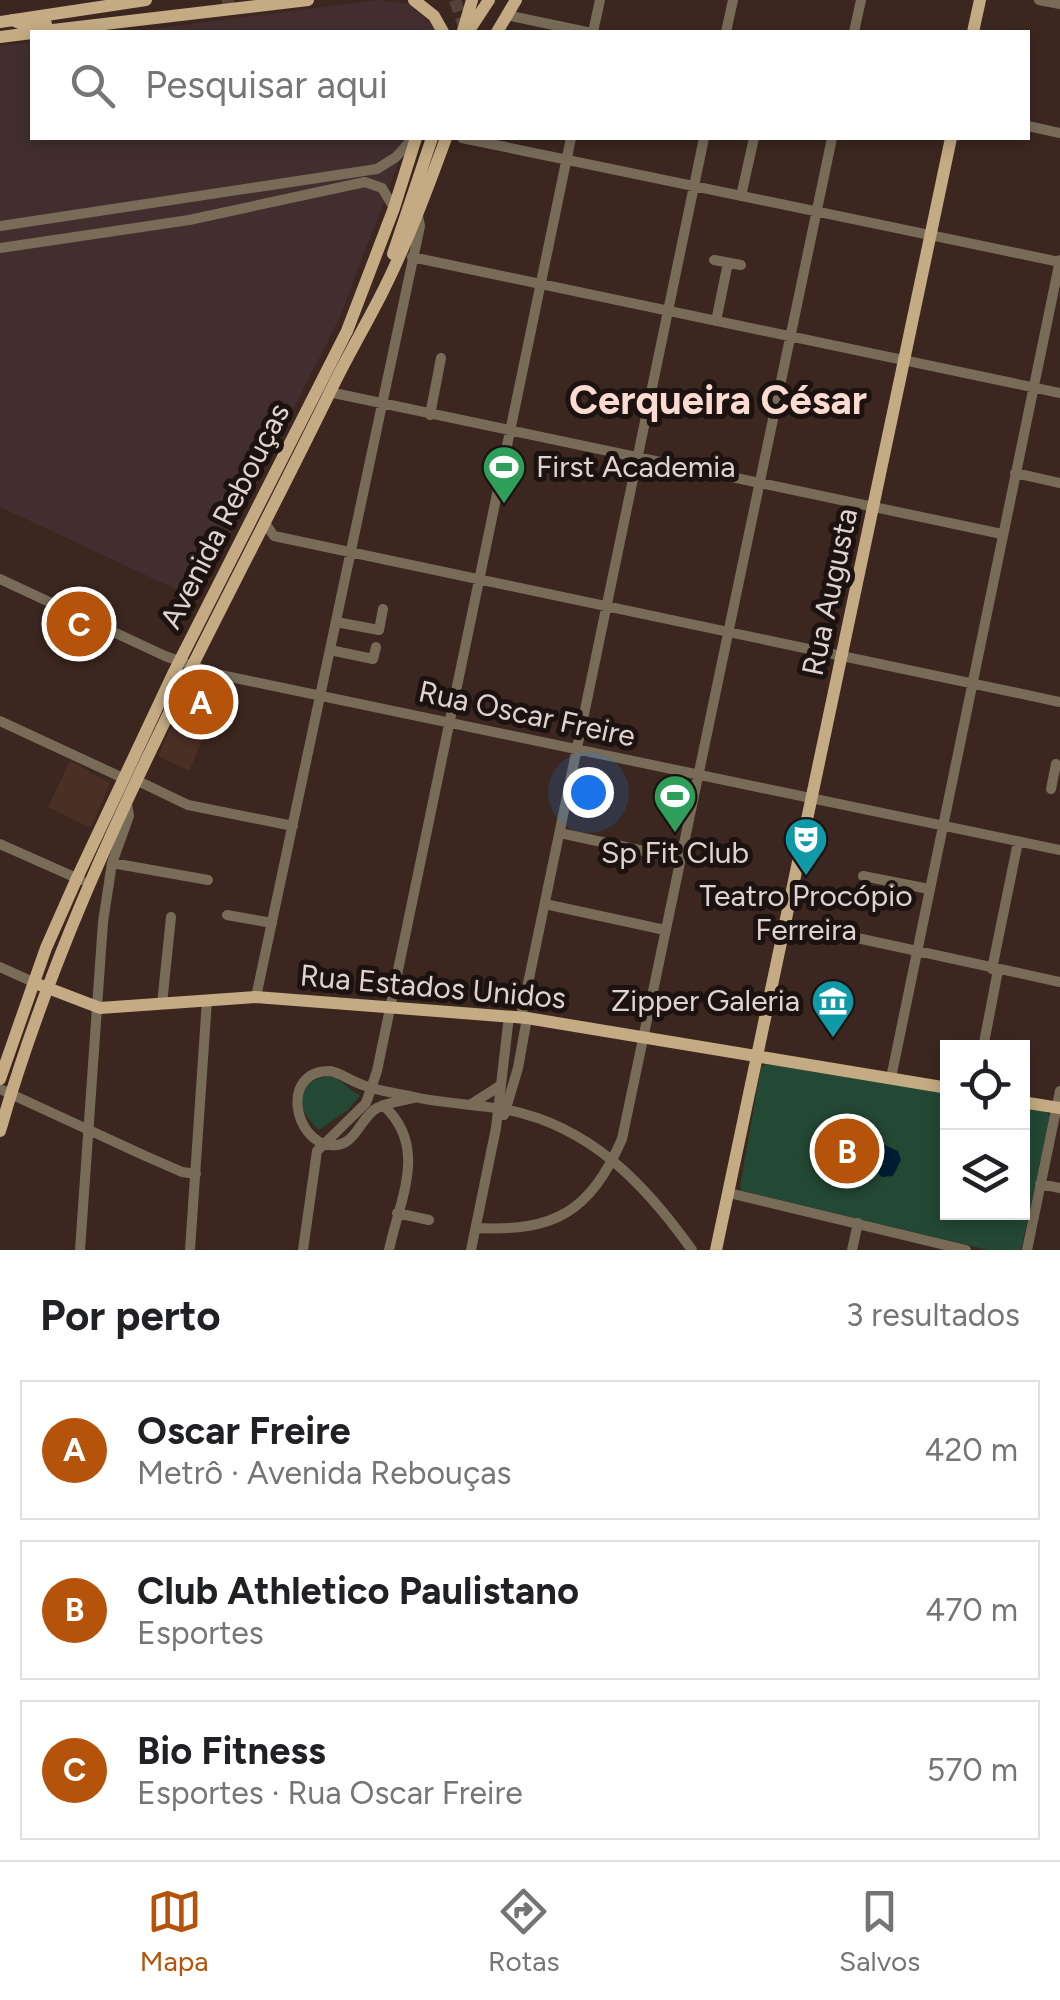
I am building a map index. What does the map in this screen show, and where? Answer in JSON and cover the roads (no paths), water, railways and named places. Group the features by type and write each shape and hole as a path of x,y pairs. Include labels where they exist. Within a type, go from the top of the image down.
{"main road":[{"path":"6,21 146,0"},
{"path":"6,21 27,26 225,4 308,0"},
{"path":"414,0 434,16 441,30"},
{"path":"468,30 472,0"},
{"path":"469,30 489,0"},
{"path":"498,30 516,0"},
{"path":"974,30 980,0"},
{"path":"54,30 225,4"},
{"path":"0,38 30,34"},
{"name":"Avenida Rebouças","path":"0,1079 77,878 130,779 347,331 394,208 413,140"},
{"name":"Avenida Rebouças","path":"383,291 431,140"},
{"name":"Avenida Rebouças","path":"185,664 265,523 383,291 418,216 445,140"},
{"name":"Rua Augusta","path":"716,1250 951,140"},
{"name":"Avenida Rebouças","path":"0,1130 5,1092 128,804 130,779"},
{"name":"Rua Estados Unidos","path":"34,982 96,1008 256,997 519,1017 940,1087"},
{"path":"1030,1103 1058,1108"}],"street":[{"path":"591,30 600,0"},
{"path":"726,30 732,0"},
{"path":"854,30 861,0"},
{"path":"1039,0 1060,4"},
{"path":"506,15 580,30"},
{"path":"1030,126 1060,133"},
{"path":"0,248 190,220 335,183 383,166 412,140"},
{"path":"472,140 1060,261 891,1078"},
{"path":"303,1250 314,1160 322,1143 360,1110 373,1088 571,140"},
{"path":"471,1250 704,140"},
{"path":"741,196 754,140"},
{"path":"476,1228 521,1229 560,1217 589,1196 622,1139 832,140"},
{"path":"0,226 246,190 335,183 377,184 394,208"},
{"path":"246,190 241,198 246,206"},
{"path":"115,209 106,223 118,230"},
{"path":"115,209 128,218 118,230"},
{"path":"256,997 420,226 418,216"},
{"path":"412,257 1060,393"},
{"path":"714,260 742,266"},
{"path":"716,322 728,263"},
{"path":"430,415 442,358"},
{"path":"329,392 1002,534"},
{"path":"1015,474 1060,483"},
{"path":"265,523 274,536 1060,702"},
{"name":"Rua Oscar Freire","path":"0,579 185,664 448,724 1060,850"},
{"path":"336,622 379,630 383,610"},
{"path":"330,650 373,659 376,647"},
{"path":"0,721 196,807 292,826"},
{"path":"1051,790 1057,778 1056,764"},
{"path":"80,1250 96,1008 112,863 130,816 128,804"},
{"path":"560,833 681,859"},
{"path":"984,1040 1018,842"},
{"path":"0,844 91,885"},
{"path":"112,863 208,880"},
{"path":"863,876 929,889"},
{"path":"545,904 665,930"},
{"path":"228,915 272,922"},
{"path":"162,1004 171,917"},
{"path":"848,936 1060,982"},
{"path":"0,967 34,982"},
{"path":"190,1250 207,1000"},
{"path":"502,1109 498,1088 519,1017"},
{"path":"410,1099 383,1105 370,1113 360,1130 346,1142 331,1146 309,1131 298,1113 298,1092 306,1078 330,1071 410,1099 502,1109 542,1120 570,1132 613,1160 656,1201 692,1250"},
{"path":"470,1104 498,1088"},
{"path":"1028,1250 1060,1091"},
{"path":"5,1092 182,1172 196,1174"},
{"path":"397,1119 410,1099"},
{"path":"383,1105 397,1119 408,1140 410,1158 389,1250"},
{"path":"1040,1184 1060,1188"},
{"path":"729,1193 966,1250"},
{"path":"396,1213 429,1220"},
{"path":"852,1250 858,1223"}],"water":[{"path":"863,1144 882,1144 898,1151 901,1160 893,1176 882,1177 857,1158 855,1150"}],"tunnel":[{"path":"222,3 238,0"},
{"path":"455,0 465,30"}],"place":[{"name":"First Academia","path":"504,505"},
{"name":"Bio Fitness","path":"79,624"},
{"name":"Oscar Freire","path":"201,702"},
{"name":"Sp Fit Club","path":"675,834"},
{"name":"Teatro Procópio Ferreira","path":"806,877"},
{"name":"Zipper Galeria","path":"833,1039"},
{"name":"Club Athletico Paulistano","path":"847,1151"}],"district":[{"name":"Cerqueira César","path":"718,400"}]}
